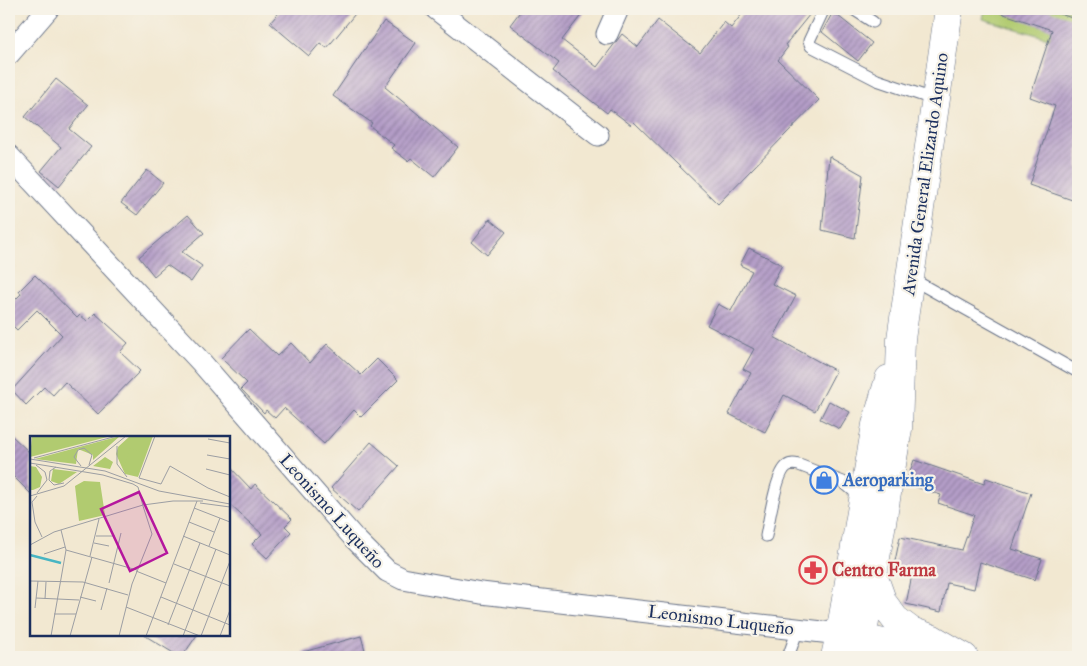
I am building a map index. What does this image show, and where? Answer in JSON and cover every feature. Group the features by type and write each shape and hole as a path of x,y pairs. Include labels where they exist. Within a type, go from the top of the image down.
{"main road":[{"name":"Avenida General Elizardo Aquino","path":"849,647 873,575 898,429 901,339 949,9"},
{"name":"Avenida General Elizardo Aquino","path":"849,647 863,499 876,425 901,339"},
{"path":"873,575 883,602 896,619 911,631 933,639 964,657"},
{"path":"849,647 954,657"}],"street":[{"path":"9,54 48,9"},
{"path":"436,9 598,135"},
{"path":"607,34 618,9"},
{"name":"Leonismo Luqueño","path":"9,156 201,362 354,538 387,571 403,579 481,593 798,629 849,647"}],"lane":[{"path":"824,9 809,41 811,46 878,80 936,100"},
{"path":"854,9 873,22"},
{"path":"910,278 1078,372"},
{"path":"766,536 780,474 787,466 799,465 843,482 863,499"},
{"path":"788,657 798,629"}],"green space":[{"path":"985,9 1078,9 1078,47 983,19"}],"building":[{"path":"282,9 359,9 327,48 320,43 309,56 270,23"},
{"path":"522,9 586,9 562,40 597,67 622,34 638,47 658,20 700,53 724,22 731,28 746,9 814,9 785,45 788,47 778,60 819,100 718,204 634,122 631,125 610,109 607,113 553,71 559,63 510,25"},
{"path":"999,9 1045,9 1078,20 1078,202 1029,185 1055,106 1030,97 1052,30 998,12"},
{"path":"833,12 872,43 858,61 822,32"},
{"path":"384,21 416,43 385,87 458,147 434,177 411,158 408,161 391,148 394,145 370,126 372,123 333,96"},
{"path":"56,79 88,105 69,129 91,147 59,186 41,171 61,147 25,117"},
{"path":"829,156 863,175 855,238 822,230"},
{"path":"147,170 163,183 137,215 121,203"},
{"path":"188,215 204,233 182,252 202,266 191,282 167,265 154,276 139,257"},
{"path":"490,219 506,232 487,255 472,242"},
{"path":"749,248 782,265 772,284 796,296 774,337 836,371 815,411 784,395 765,432 729,414 751,373 743,369 754,349 707,325 718,304 731,311 752,271 740,265"},
{"path":"35,275 77,318 80,315 87,321 95,313 128,343 120,352 140,371 98,414 65,382 53,395 44,387 26,405 12,390 62,335 37,310 17,330 9,322 9,306 21,294 19,291"},
{"path":"249,329 277,356 291,343 310,363 327,344 361,375 377,359 398,380 361,417 354,410 324,444 284,408 275,418 266,410 264,413 241,389 247,383 221,358"},
{"path":"829,401 850,412 840,429 820,419"},
{"path":"9,433 30,453 30,493 9,472"},
{"path":"371,442 399,466 358,512 331,488"},
{"path":"914,460 984,484 986,478 1031,493 1012,549 1042,559 1035,580 980,562 974,589 947,583 941,612 906,604 912,575 893,571 900,537 962,550 974,515 938,503 941,495 906,484"},
{"path":"230,467 251,489 255,484 292,519 285,526 291,532 267,558 252,544 262,534 230,505"},
{"path":"146,636 196,636 182,657"},
{"path":"361,636 367,657 304,657 303,652"}],"place":[{"name":"Aeroparking","path":"824,480"},
{"name":"Centro Farma","path":"813,570"}]}
